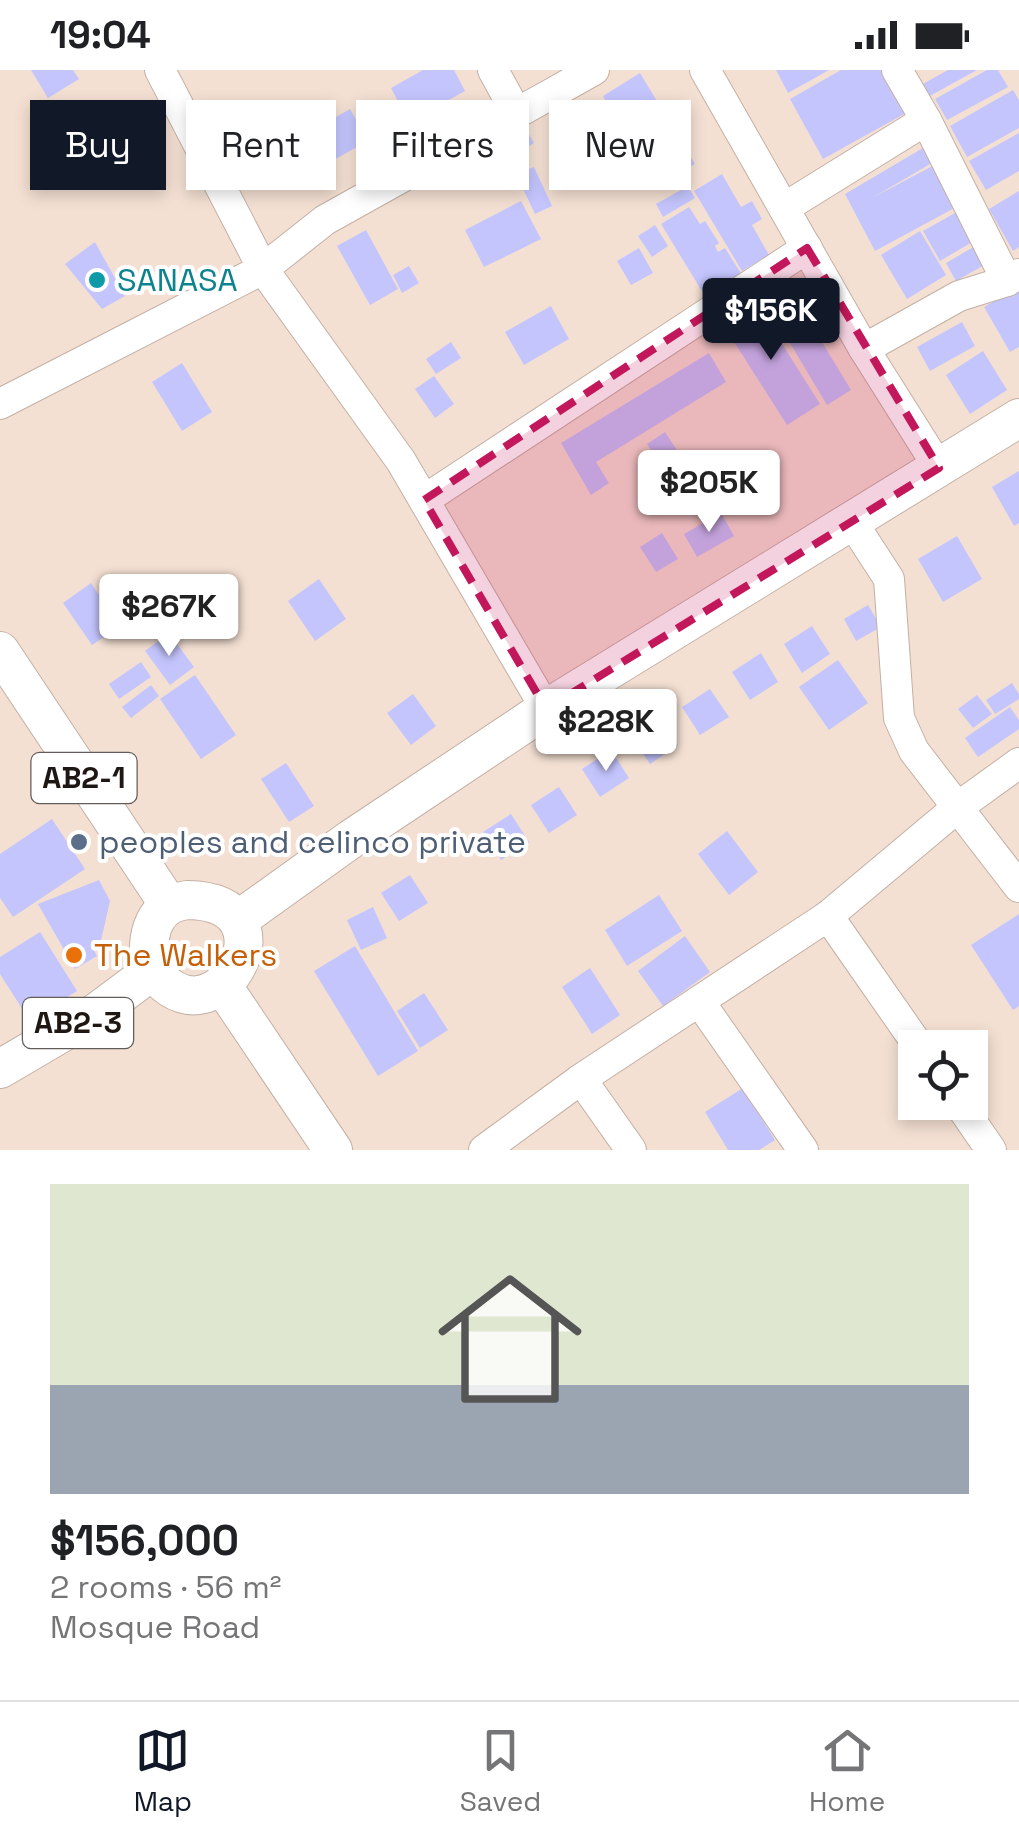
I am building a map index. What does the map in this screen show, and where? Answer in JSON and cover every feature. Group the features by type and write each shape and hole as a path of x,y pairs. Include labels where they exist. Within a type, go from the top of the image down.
{"main road":[{"path":"238,920 546,708 1019,418"},
{"name":"AB2-1","path":"0,651 169,905"},
{"path":"208,900 225,907 238,920 243,955 235,972 222,985 202,994 180,995 152,971 150,935 169,905 208,900"},
{"name":"AB2-3","path":"0,1069 97,1012 152,971"},
{"path":"222,985 333,1150"}],"street":[{"path":"160,70 263,269 401,462 546,708"},
{"path":"493,70 509,100"},
{"path":"529,107 594,70"},
{"path":"705,70 864,350 939,468"},
{"path":"864,350 960,296 1013,277 897,70"},
{"path":"784,208 926,120"},
{"path":"0,404 263,269 325,220 379,190"},
{"path":"424,500 807,248"},
{"path":"852,522 888,578 899,718 914,751 1019,887"},
{"path":"484,1150 582,1079 828,916 958,807 1019,764"},
{"path":"828,916 907,1030"},
{"path":"699,1001 803,1150"},
{"path":"582,1079 631,1150"},
{"path":"970,1120 991,1150"}],"highlighted area":[{"path":"807,248 939,468 546,709 424,500"}],"building":[{"path":"31,70 73,70 79,79 48,98"},
{"path":"423,70 454,70 465,91 449,100 397,100 391,88"},
{"path":"776,70 829,70 788,93"},
{"path":"841,70 883,70 906,113 823,159 790,99"},
{"path":"948,70 977,70 928,97 921,85"},
{"path":"987,70 998,70 1008,87 947,120 935,99"},
{"path":"640,73 656,100 605,100 603,96"},
{"path":"1013,90 1019,100 1019,128 967,157 950,126"},
{"path":"350,109 356,120 356,148 336,159 336,117"},
{"path":"1019,133 1019,171 986,190 969,161"},
{"path":"928,145 937,160 872,198 938,163 960,205 875,251 845,194"},
{"path":"534,167 552,206 535,214 524,190 529,190 529,169"},
{"path":"722,174 741,207 752,201 762,219 752,225 769,255 742,271 694,191"},
{"path":"681,190 690,190 695,198 663,217 656,204"},
{"path":"1019,191 1019,247 1013,251 989,209"},
{"path":"521,201 541,239 484,267 465,230"},
{"path":"689,207 700,224 705,221 719,243 715,246 718,252 725,248 742,275 705,296 661,224"},
{"path":"962,209 979,238 940,261 923,231"},
{"path":"655,225 668,246 652,257 638,236"},
{"path":"366,230 398,289 370,305 337,246"},
{"path":"920,231 946,275 907,299 881,255"},
{"name":"SANASA","path":"95,242 125,296 102,309 65,264"},
{"path":"982,242 993,260 956,281 946,263"},
{"path":"639,248 653,273 631,285 617,261"},
{"path":"409,266 419,283 402,293 393,275"},
{"path":"1019,287 1019,347 1010,352 984,307"},
{"path":"790,289 851,390 827,405 766,303"},
{"path":"755,301 820,404 787,425 722,323"},
{"path":"551,306 569,339 524,365 505,332"},
{"path":"962,322 975,346 930,371 917,347"},
{"path":"451,342 461,358 436,374 426,359"},
{"path":"983,351 1007,390 970,414 946,375"},
{"path":"709,353 726,382 596,462 609,483 591,495 561,443"},
{"path":"182,363 212,412 182,431 152,382"},
{"path":"434,376 454,404 435,418 415,389"},
{"path":"665,432 680,455 662,467 647,444"},
{"path":"1019,471 1019,523 1014,526 992,487"},
{"path":"721,513 734,536 697,557 684,534"},
{"path":"662,533 678,559 656,572 640,547"},
{"path":"957,536 982,579 943,602 918,559"},
{"path":"319,579 346,619 315,641 288,601"},
{"path":"91,583 103,601 115,593 127,611 115,619 120,626 92,645 63,603"},
{"path":"868,605 881,627 856,641 844,619"},
{"path":"812,626 830,654 802,673 784,644"},
{"path":"169,633 194,667 170,685 145,651"},
{"path":"761,653 778,682 750,700 732,672"},
{"path":"838,660 868,703 829,730 799,687"},
{"path":"141,662 151,677 119,699 109,684"},
{"path":"195,675 236,735 201,759 160,699"},
{"path":"1012,683 1019,699 995,714 986,700"},
{"path":"151,685 159,696 131,718 122,707"},
{"path":"710,689 729,717 700,735 682,707"},
{"path":"413,694 436,726 411,745 387,713"},
{"path":"977,695 992,714 973,728 958,709"},
{"path":"1010,707 1019,720 1019,729 978,757 965,738"},
{"path":"660,717 678,745 650,764 631,736"},
{"path":"611,750 629,778 600,797 582,769"},
{"path":"286,763 314,806 289,822 261,779"},
{"path":"559,787 577,815 549,833 531,805"},
{"path":"511,814 529,842 501,860 483,832"},
{"path":"52,819 85,869 13,917 0,898 0,854"},
{"path":"727,831 758,872 729,895 698,854"},
{"path":"410,875 428,903 399,921 381,893"},
{"path":"99,880 110,901 100,945 92,947 97,956 75,969 38,904"},
{"path":"659,895 682,931 627,966 605,930"},
{"path":"373,907 387,938 361,950 347,920"},
{"path":"1019,914 1019,1006 1013,1010 971,945"},
{"path":"40,932 77,991 30,1021 0,974 0,957"},
{"path":"685,936 710,972 663,1006 638,971"},
{"path":"355,946 418,1051 378,1076 314,971"},
{"path":"590,968 620,1015 592,1034 562,987"},
{"path":"424,993 448,1030 420,1048 397,1011"},
{"path":"743,1088 775,1140 759,1150 728,1150 705,1112"}],"place":[{"name":"SANASA","path":"97,280"},
{"name":"peoples and celinco private","path":"79,842"},
{"name":"The Walkers","path":"74,955"}]}
